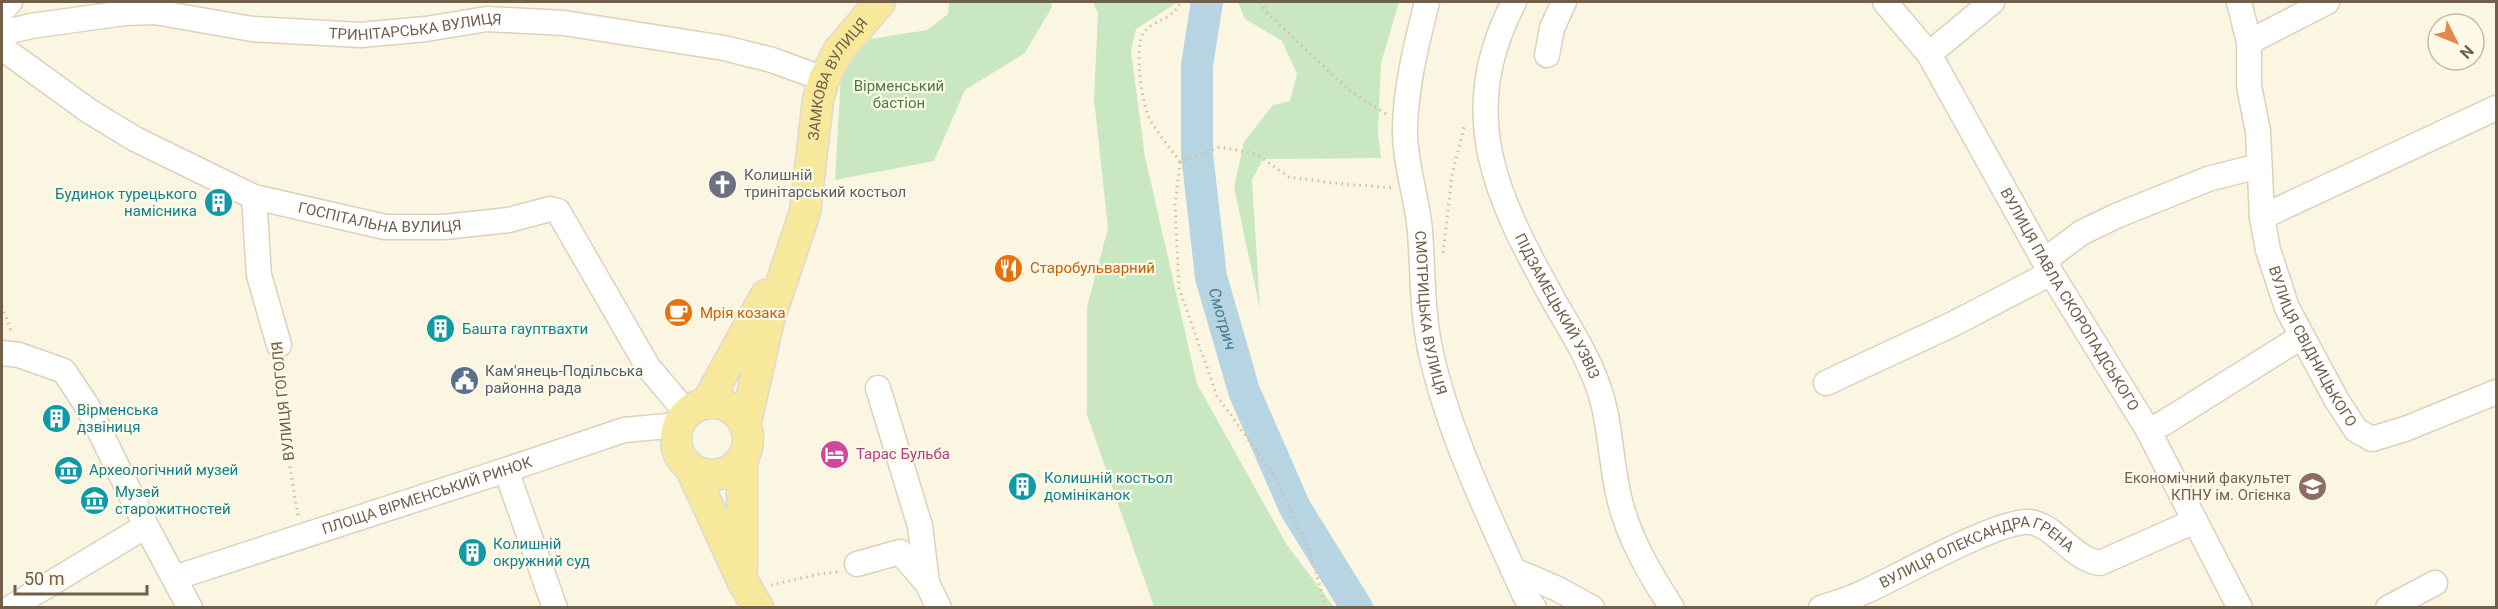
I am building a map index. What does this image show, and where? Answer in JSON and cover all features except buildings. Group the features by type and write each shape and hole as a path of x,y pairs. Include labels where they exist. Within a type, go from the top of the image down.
{"main road":[{"name":"ЗАМКОВА ВУЛИЦЯ","path":"745,426 770,320 799,235 809,188 818,99 824,79 839,50 880,2"},
{"name":"ЗАМКОВА ВУЛИЦЯ","path":"691,414 727,363 799,235"},
{"path":"691,469 701,474 724,473 734,468 742,459 747,448 748,437 745,426 734,411 716,404 691,414 676,443 678,452 691,469 742,580 758,608"},
{"path":"742,459 742,580"}],"street":[{"path":"2,11 10,2"},
{"name":"СМОТРИЦЬКА ВУЛИЦЯ","path":"1427,2 1416,45 1405,127 1420,230 1421,271 1431,350 1459,447 1475,488 1525,596 1534,608"},
{"name":"ПІДЗАМЕЦЬКИЙ УЗВІЗ","path":"1514,2 1500,32 1486,89 1486,138 1499,191 1515,228 1590,365 1605,411 1614,473 1627,523 1651,573 1672,608"},
{"path":"1547,55 1552,28 1564,2"},
{"name":"ВУЛИЦЯ ПАВЛА СКОРОПАДСЬКОГО","path":"1885,2 1929,54 2048,267 2148,430 2240,608"},
{"path":"1929,54 1992,2"},
{"name":"ВУЛИЦЯ СВІДНИЦЬКОГО","path":"2239,2 2249,42 2249,86 2258,131 2262,217 2276,280 2301,337 2356,430 2372,439 2405,429 2496,392"},
{"path":"2249,42 2327,2"},
{"name":"ТРИНІТАРСЬКА ВУЛИЦЯ","path":"2,33 31,26 124,13 155,12 252,28 361,35 426,29 487,19 564,23 724,48 772,60 824,79"},
{"name":"ГОСПІТАЛЬНА ВУЛИЦЯ","path":"2,48 89,111 135,139 254,197 385,227 444,227 509,219 550,209 558,211 648,367 691,414"},
{"path":"2262,217 2496,108"},
{"path":"1826,383 1953,324 2048,267 2081,233 2116,216 2208,179 2259,166"},
{"name":"ВУЛИЦЯ ГОГОЛЯ","path":"254,197 259,275 279,345"},
{"path":"2148,430 2162,424 2301,337"},
{"path":"10,354 64,371 89,409 146,526 190,608"},
{"path":"878,388 920,526 927,583"},
{"name":"ПЛОЩА ВІРМЕНСЬКИЙ РИНОК","path":"174,578 624,430 691,414"},
{"path":"506,470 555,608"},
{"name":"ВУЛИЦЯ ОЛЕКСАНДРА ГРЕНА","path":"1821,608 1861,594 1992,531 2022,522 2042,526 2077,554 2092,562 2100,563 2195,521"},
{"path":"10,608 146,526"},
{"path":"857,564 900,552 927,583 939,608"},
{"path":"1513,570 1558,589 1592,608"},
{"path":"2388,608 2435,583"}],"path":[{"path":"1180,2 1177,11 1143,32 1138,45 1140,77 1149,118 1180,162 1175,205 1179,288 1217,396 1272,472 1310,552 1326,608"},
{"path":"1260,2 1267,13 1349,90 1405,127"},
{"path":"1421,271 1434,269 1442,259 1457,151 1470,110 1486,89"},
{"path":"1180,162 1220,147 1256,154 1289,177 1413,189"},
{"path":"2,306 10,354"},
{"name":"ВУЛИЦЯ ГОГОЛЯ","path":"279,345 286,445 301,536"}],"green space":[{"name":"Вірменський бастіон","path":"949,2 1050,2 1052,7 1025,53 965,90 934,161 835,180 841,74 870,39 927,30 948,14"},
{"path":"1093,2 1178,2 1136,29 1131,51 1145,157 1197,384 1287,545 1334,607 1154,607 1087,415 1087,307 1108,228 1094,99 1098,13"},
{"path":"1238,2 1399,2 1381,63 1378,133 1381,158 1263,159 1252,180 1260,309 1234,187 1244,142 1273,105 1290,101 1297,74 1282,41 1245,19"}],"waterway":[{"name":"Смотрич","path":"1207,2 1197,65 1197,154 1211,277 1244,391 1295,508 1357,608"}],"place":[{"name":"Колишній тринітарський костьол","path":"723,184"},
{"name":"Будинок турецького намісника","path":"218,203"},
{"name":"Старобульварний","path":"1009,268"},
{"name":"Мрія козака","path":"679,313"},
{"name":"Башта гауптвахти","path":"441,329"},
{"name":"Кам'янець-Подільська районна рада","path":"464,380"},
{"name":"Вірменська дзвіниця","path":"56,419"},
{"name":"Тарас Бульба","path":"835,454"},
{"name":"Археологічний музей","path":"68,470"},
{"name":"Колишній костьол домініканок","path":"1023,487"},
{"name":"Економічний факультет КПНУ ім. Огієнка","path":"2312,487"},
{"name":"Музей старожитностей","path":"94,501"},
{"name":"Колишній окружний суд","path":"472,553"}]}
